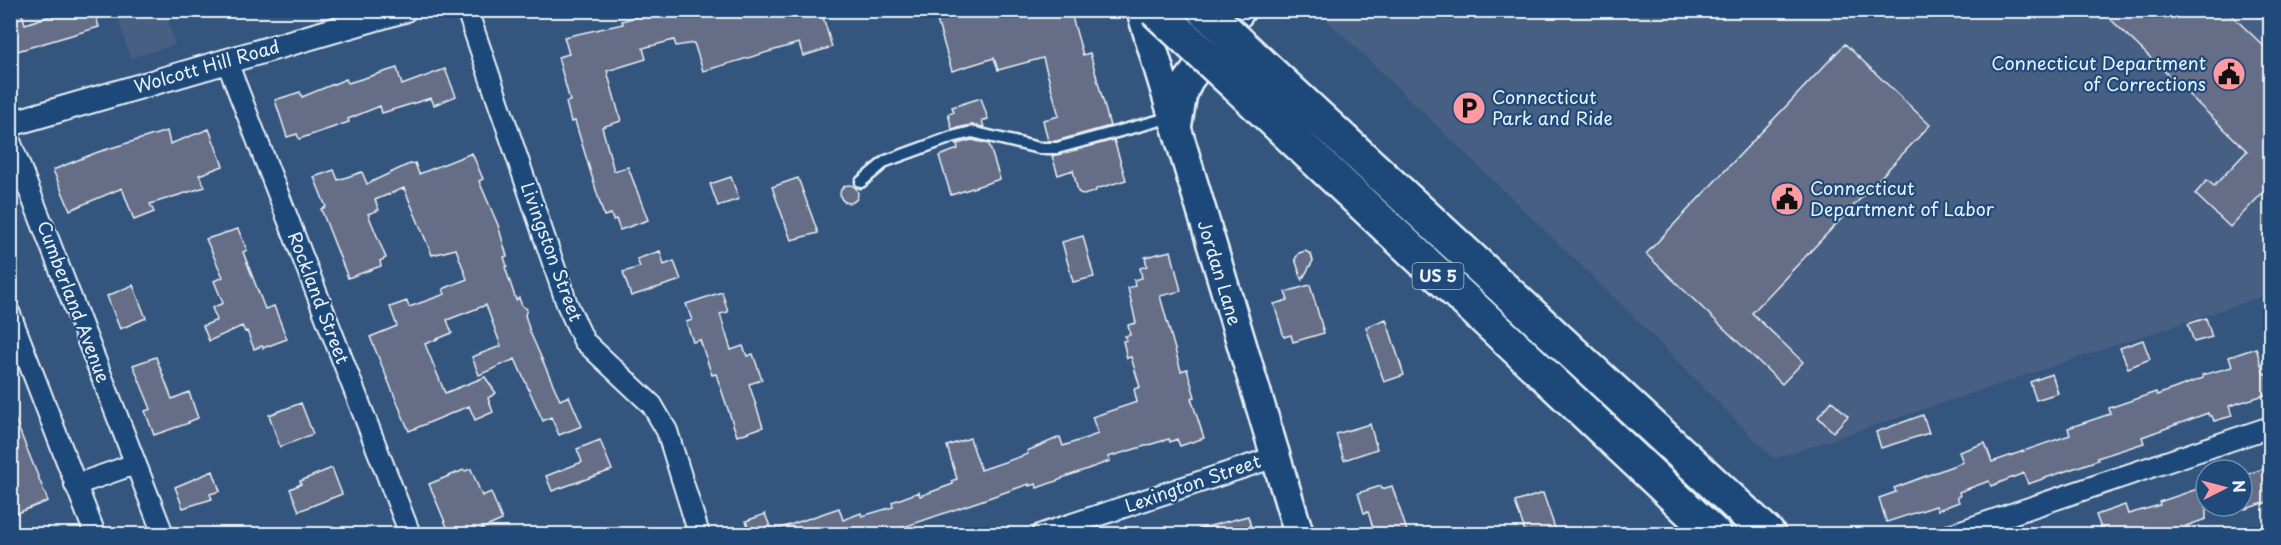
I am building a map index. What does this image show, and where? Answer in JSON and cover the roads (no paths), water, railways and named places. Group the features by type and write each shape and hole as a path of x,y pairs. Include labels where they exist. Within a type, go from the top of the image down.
{"highway":[{"name":"US 5","path":"1155,10 1714,534"},
{"name":"US 5","path":"1204,10 1553,337 1768,534"},
{"path":"1639,465 1686,534"}],"main road":[{"name":"Jordan Lane","path":"1141,10 1299,534"},
{"path":"1174,124 1188,81 1241,10"}],"street":[{"name":"Wolcott Hill Road","path":"10,124 404,10"},
{"name":"Livingston Street","path":"467,10 567,304 584,341 652,405 667,431 699,534"},
{"name":"Rockland Street","path":"227,62 410,534"},
{"name":"Cumberland Avenue","path":"10,141 163,534"},
{"path":"10,314 95,534"},
{"path":"1952,534 2271,428"},
{"name":"Lexington Street","path":"1042,534 1275,457"},
{"path":"75,485 135,464"}],"lane":[{"path":"861,182 886,161 972,132 1039,148 1057,148 1174,124"}],"place":[{"name":"Connecticut Department of Corrections","path":"2229,74"},
{"name":"Connecticut Park and Ride","path":"1469,108"},
{"name":"Connecticut Department of Labor","path":"1787,199"}]}
